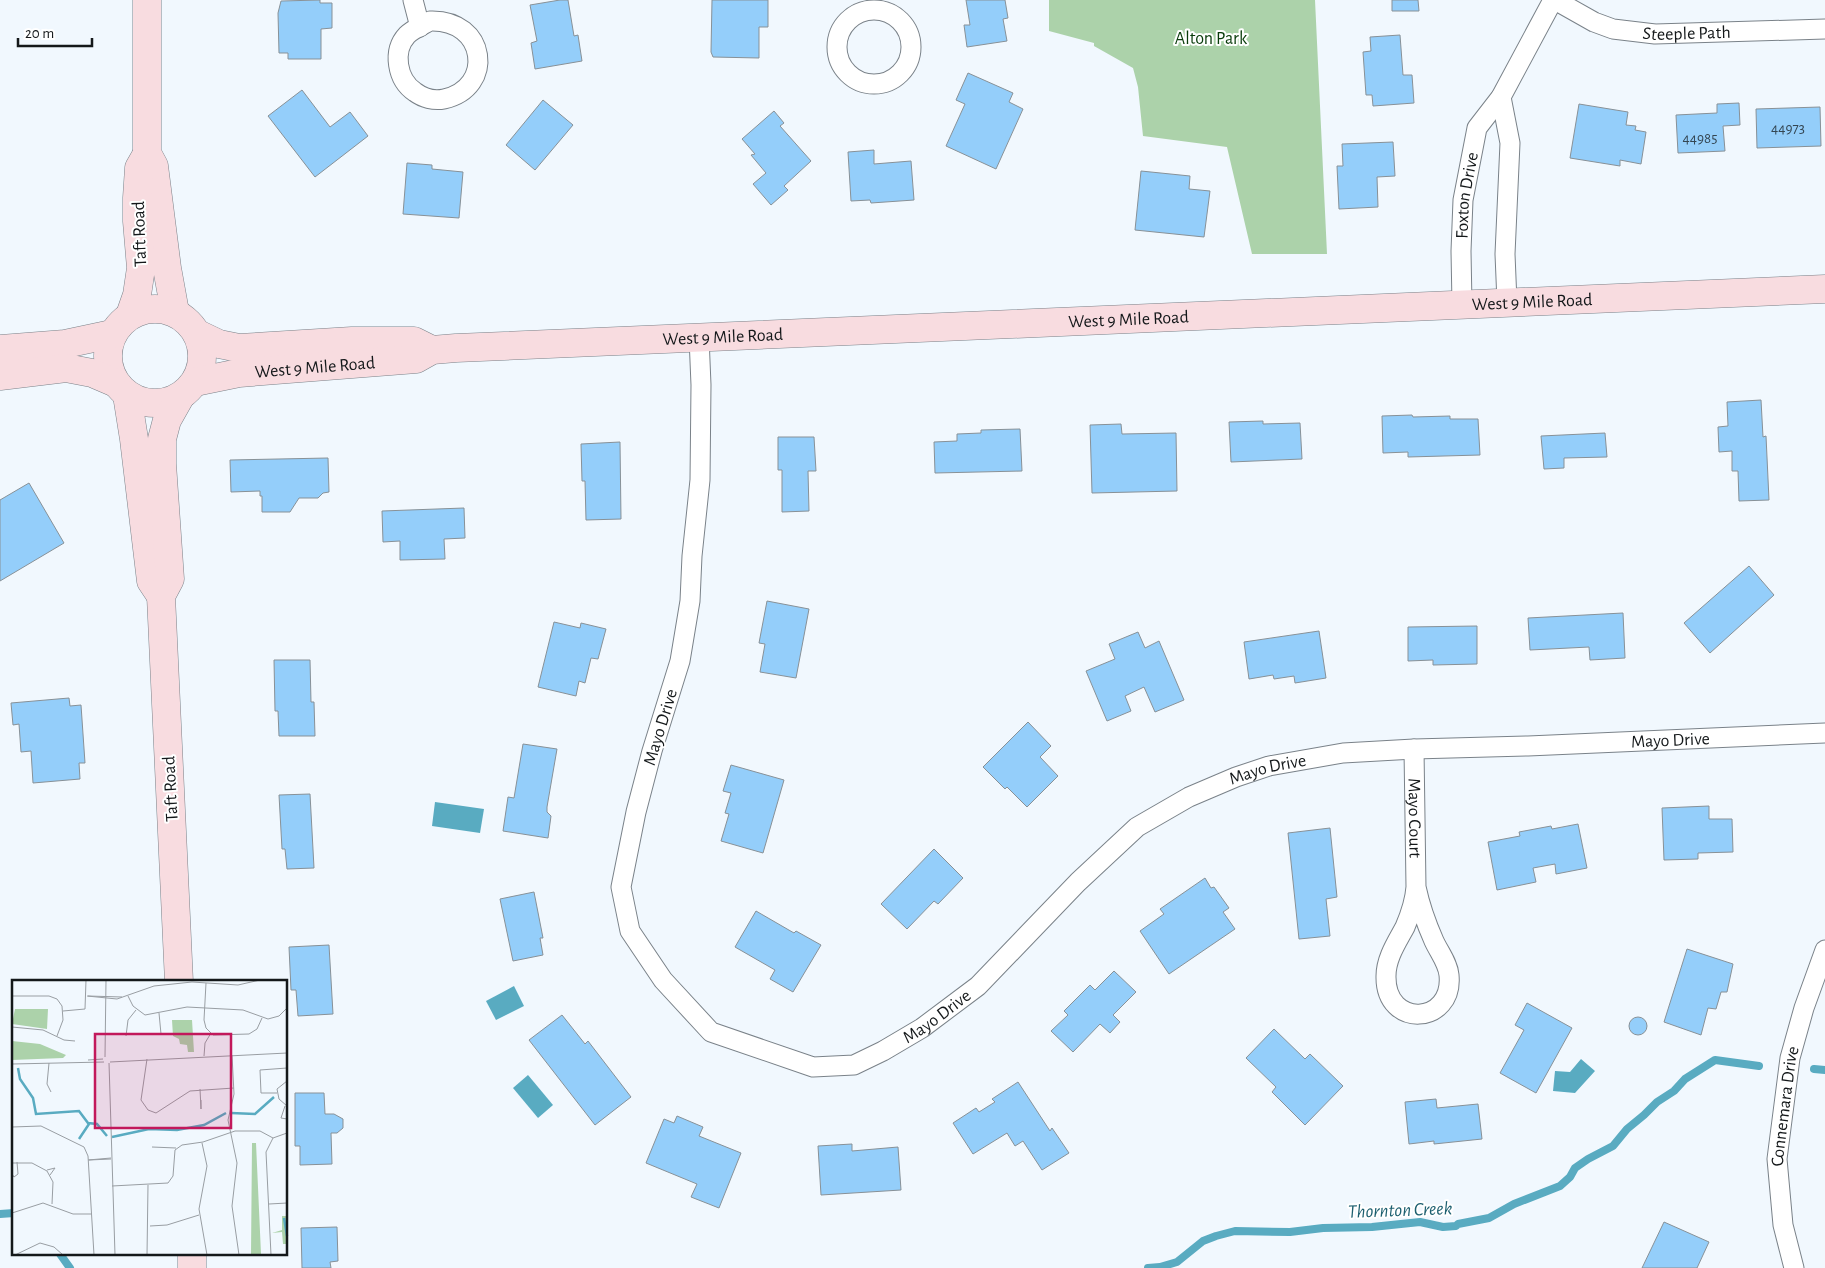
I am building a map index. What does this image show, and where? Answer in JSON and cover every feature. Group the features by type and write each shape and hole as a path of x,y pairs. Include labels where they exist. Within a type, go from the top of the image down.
{"street":[{"name":"Taft Road","path":"121,325 137,295 141,268 137,221 139,168 147,153 147,0"},
{"path":"413,0 420,27"},
{"name":"Steeple Path","path":"1554,0 1594,22 1612,29 1655,34 1825,29"},
{"name":"Foxton Drive","path":"1462,304 1461,251 1463,200 1477,128 1501,97 1554,0"},
{"path":"886,6 905,26 911,40 912,54 908,65 901,74 891,81 880,84 867,84 854,80 844,71 838,59 836,46 839,34 845,22 855,14 886,6"},
{"path":"430,21 443,21 456,25 466,32 474,43 477,68 472,80 464,90 453,97 440,100 427,98 415,93 408,86 400,72 398,58 401,45 408,34 420,27 430,21"},
{"name":"Foxton Drive","path":"1501,97 1510,143 1506,239 1507,302"},
{"name":"Taft Road","path":"147,153 154,166 167,268 175,312"},
{"name":"West 9 Mile Road","path":"188,390 239,373 416,359 432,350 1825,289"},
{"path":"0,349 65,344 121,325 145,309 161,309 175,312 186,319 198,334 201,350 200,367 188,390 168,401 150,402 92,373 66,368 0,376"},
{"path":"120,388 108,366 108,351 121,325"},
{"name":"West 9 Mile Road","path":"198,334 219,344 239,348 352,341 414,341 432,350"},
{"name":"Mayo Drive","path":"699,337 701,385 700,480 692,556 690,601 680,661 640,795 621,887 630,930 662,980 711,1032 812,1068 854,1065 883,1051 922,1028 978,986 1078,882 1137,827 1189,797 1236,777 1270,766 1343,753 1414,748 1528,746 1825,733"},
{"name":"Taft Road","path":"120,388 134,439 151,581 161,596"},
{"name":"Taft Road","path":"179,980 161,596 170,579 162,439 167,420 188,390"},
{"name":"Mayo Court","path":"1414,748 1416,887 1414,903 1389,960 1386,973 1388,993 1393,1003 1407,1013 1417,1015 1428,1014 1446,998 1449,974 1424,918 1416,887"},
{"name":"Connemara Drive","path":"1794,1268 1784,1225 1777,1159 1790,1058 1804,1008 1825,950"}],"green space":[{"name":"Alton Park","path":"1049,0 1315,0 1327,254 1252,254 1227,147 1143,136 1138,87 1133,68 1094,46 1094,43 1049,31"}],"water":[{"path":"435,802 484,809 480,833 432,826"},
{"path":"514,986 524,1006 496,1020 486,1001"},
{"path":"1581,1059 1595,1071 1575,1093 1553,1091 1555,1071 1570,1072"},
{"path":"528,1075 553,1105 538,1118 513,1088"}],"building":[{"path":"320,0 320,3 332,3 332,28 321,29 321,59 288,59 288,53 279,53 278,13 281,1"},
{"path":"568,0 574,36 578,35 582,61 535,69 531,43 537,41 530,5"},
{"path":"712,0 768,0 768,27 759,27 759,58 713,57 711,52"},
{"path":"966,0 1005,0 1008,18 1003,19 1007,41 967,47 964,25 970,25"},
{"path":"1392,0 1418,0 1419,11 1392,11"},
{"path":"1400,35 1403,75 1412,75 1414,103 1373,106 1372,95 1366,95 1363,52 1371,51 1370,37"},
{"path":"968,73 1013,93 1009,102 1023,109 996,169 946,146 965,104 956,100"},
{"path":"302,90 330,127 350,112 368,136 315,177 268,116"},
{"path":"543,100 573,125 535,170 506,145"},
{"path":"1739,103 1740,125 1723,126 1725,151 1678,153 1676,115 1717,113 1717,104"},
{"path":"1579,104 1628,112 1626,125 1636,126 1635,130 1646,132 1641,164 1620,160 1620,166 1570,158"},
{"path":"1820,107 1821,146 1757,148 1756,109"},
{"path":"774,111 784,123 780,126 811,161 784,186 788,190 771,205 753,184 766,173 751,155 755,154 742,139"},
{"path":"1393,142 1395,176 1377,177 1378,207 1339,209 1337,166 1343,166 1342,144"},
{"path":"874,150 874,164 911,161 914,200 871,203 870,200 851,201 848,152"},
{"path":"407,163 432,165 432,169 463,172 459,218 403,214"},
{"path":"1141,171 1190,176 1189,189 1210,191 1204,237 1135,230"},
{"path":"1761,400 1763,437 1766,436 1769,500 1739,501 1738,471 1732,471 1732,451 1719,452 1718,427 1728,426 1727,402"},
{"path":"1412,415 1413,417 1450,416 1450,419 1478,419 1480,455 1408,457 1408,452 1383,453 1382,416"},
{"path":"1263,421 1263,424 1300,423 1302,459 1231,462 1229,422"},
{"path":"1121,424 1122,434 1176,433 1177,491 1092,493 1090,425"},
{"path":"1020,429 1022,471 935,473 934,442 957,441 957,434 981,433 981,430"},
{"path":"1605,433 1607,457 1564,458 1564,468 1544,469 1541,436"},
{"path":"778,437 814,437 816,471 808,471 809,511 782,512 782,470 778,470"},
{"path":"620,442 621,519 586,520 585,481 582,481 581,444"},
{"path":"328,458 329,492 323,493 318,498 299,498 290,512 262,512 262,496 260,496 260,491 231,492 230,460"},
{"path":"29,483 64,543 0,581 0,500"},
{"path":"464,508 465,538 444,539 445,559 400,560 400,541 383,542 382,511"},
{"path":"1749,566 1774,595 1710,653 1684,623"},
{"path":"767,601 809,609 796,678 760,672 765,644 759,643"},
{"path":"1623,613 1625,658 1590,660 1589,647 1530,650 1528,618"},
{"path":"554,622 580,628 581,623 606,629 598,659 591,658 585,683 579,681 576,696 538,687"},
{"path":"1477,626 1477,664 1433,665 1433,660 1408,661 1408,627"},
{"path":"1319,631 1326,678 1295,683 1294,676 1274,679 1273,675 1249,679 1244,642"},
{"path":"1138,632 1145,648 1159,641 1184,700 1155,712 1144,687 1125,696 1131,711 1107,721 1086,671 1115,659 1109,644"},
{"path":"274,660 310,660 311,702 314,702 315,736 279,736 278,711 275,711"},
{"path":"69,698 70,706 81,705 85,763 79,763 80,779 33,783 31,751 21,752 19,724 13,725 11,703"},
{"path":"1028,722 1051,746 1040,757 1058,776 1027,807 983,767"},
{"path":"523,744 557,749 547,807 547,812 551,816 548,838 503,831 508,797 514,798"},
{"path":"731,765 784,780 763,853 721,841 729,814 725,813 731,793 723,791"},
{"path":"310,794 314,868 287,869 285,849 282,849 279,795"},
{"path":"1709,806 1709,819 1732,819 1733,852 1698,853 1698,859 1664,860 1662,808"},
{"path":"1578,824 1587,868 1556,874 1555,864 1533,868 1536,882 1497,890 1488,842 1520,836 1519,832 1551,826 1552,829"},
{"path":"1330,828 1337,897 1326,899 1330,936 1299,939 1288,833"},
{"path":"934,849 963,878 938,904 934,901 907,929 881,904"},
{"path":"1205,878 1211,888 1214,887 1229,908 1223,912 1235,929 1169,974 1140,931 1164,914 1160,909"},
{"path":"534,892 543,938 540,938 543,955 513,961 500,899"},
{"path":"756,911 794,933 796,931 821,945 793,992 770,979 775,970 735,947"},
{"path":"329,945 333,1014 298,1016 296,990 291,990 289,947"},
{"path":"1687,949 1733,964 1727,992 1721,992 1716,1009 1708,1008 1701,1035 1664,1022"},
{"path":"1114,971 1136,992 1113,1015 1120,1022 1110,1033 1100,1024 1073,1052 1051,1031 1068,1015 1064,1011 1090,985 1095,990"},
{"path":"1527,1003 1572,1028 1536,1093 1500,1073 1524,1030 1515,1025"},
{"path":"562,1015 585,1044 588,1041 631,1097 595,1125 529,1040"},
{"path":"1638,1017 1644,1020 1647,1026 1644,1032 1638,1035 1632,1032 1629,1026 1632,1020"},
{"path":"1274,1029 1305,1059 1310,1054 1343,1086 1305,1125 1272,1092 1276,1087 1246,1058"},
{"path":"1018,1082 1050,1131 1052,1128 1069,1153 1042,1170 1023,1141 1015,1146 1007,1133 973,1154 953,1123 976,1108 979,1112 995,1102 992,1099"},
{"path":"295,1093 324,1093 325,1114 334,1114 343,1119 343,1128 337,1133 331,1133 332,1164 300,1165 300,1146 295,1146"},
{"path":"1436,1099 1437,1108 1478,1104 1482,1139 1434,1144 1434,1141 1409,1144 1405,1102"},
{"path":"677,1116 703,1127 699,1136 741,1153 719,1208 691,1197 697,1184 646,1163 664,1119 674,1123"},
{"path":"852,1144 852,1151 898,1147 901,1190 821,1195 818,1146"},
{"path":"1664,1222 1709,1242 1697,1268 1642,1268"},
{"path":"337,1227 338,1261 330,1262 331,1268 302,1268 301,1228"}],"waterway":[{"name":"Thornton Creek","path":"1148,1268 1177,1262 1203,1241 1235,1231 1290,1232 1420,1222 1443,1227 1456,1226 1489,1218 1514,1204 1560,1186 1570,1177 1575,1168 1613,1146 1627,1129 1657,1102 1674,1091 1685,1079 1715,1060 1759,1066"},
{"name":"Thornton Creek","path":"1814,1069 1825,1070"},
{"name":"Thornton Creek","path":"0,1214 12,1213"},
{"name":"Thornton Creek","path":"61,1256 70,1268"}]}
